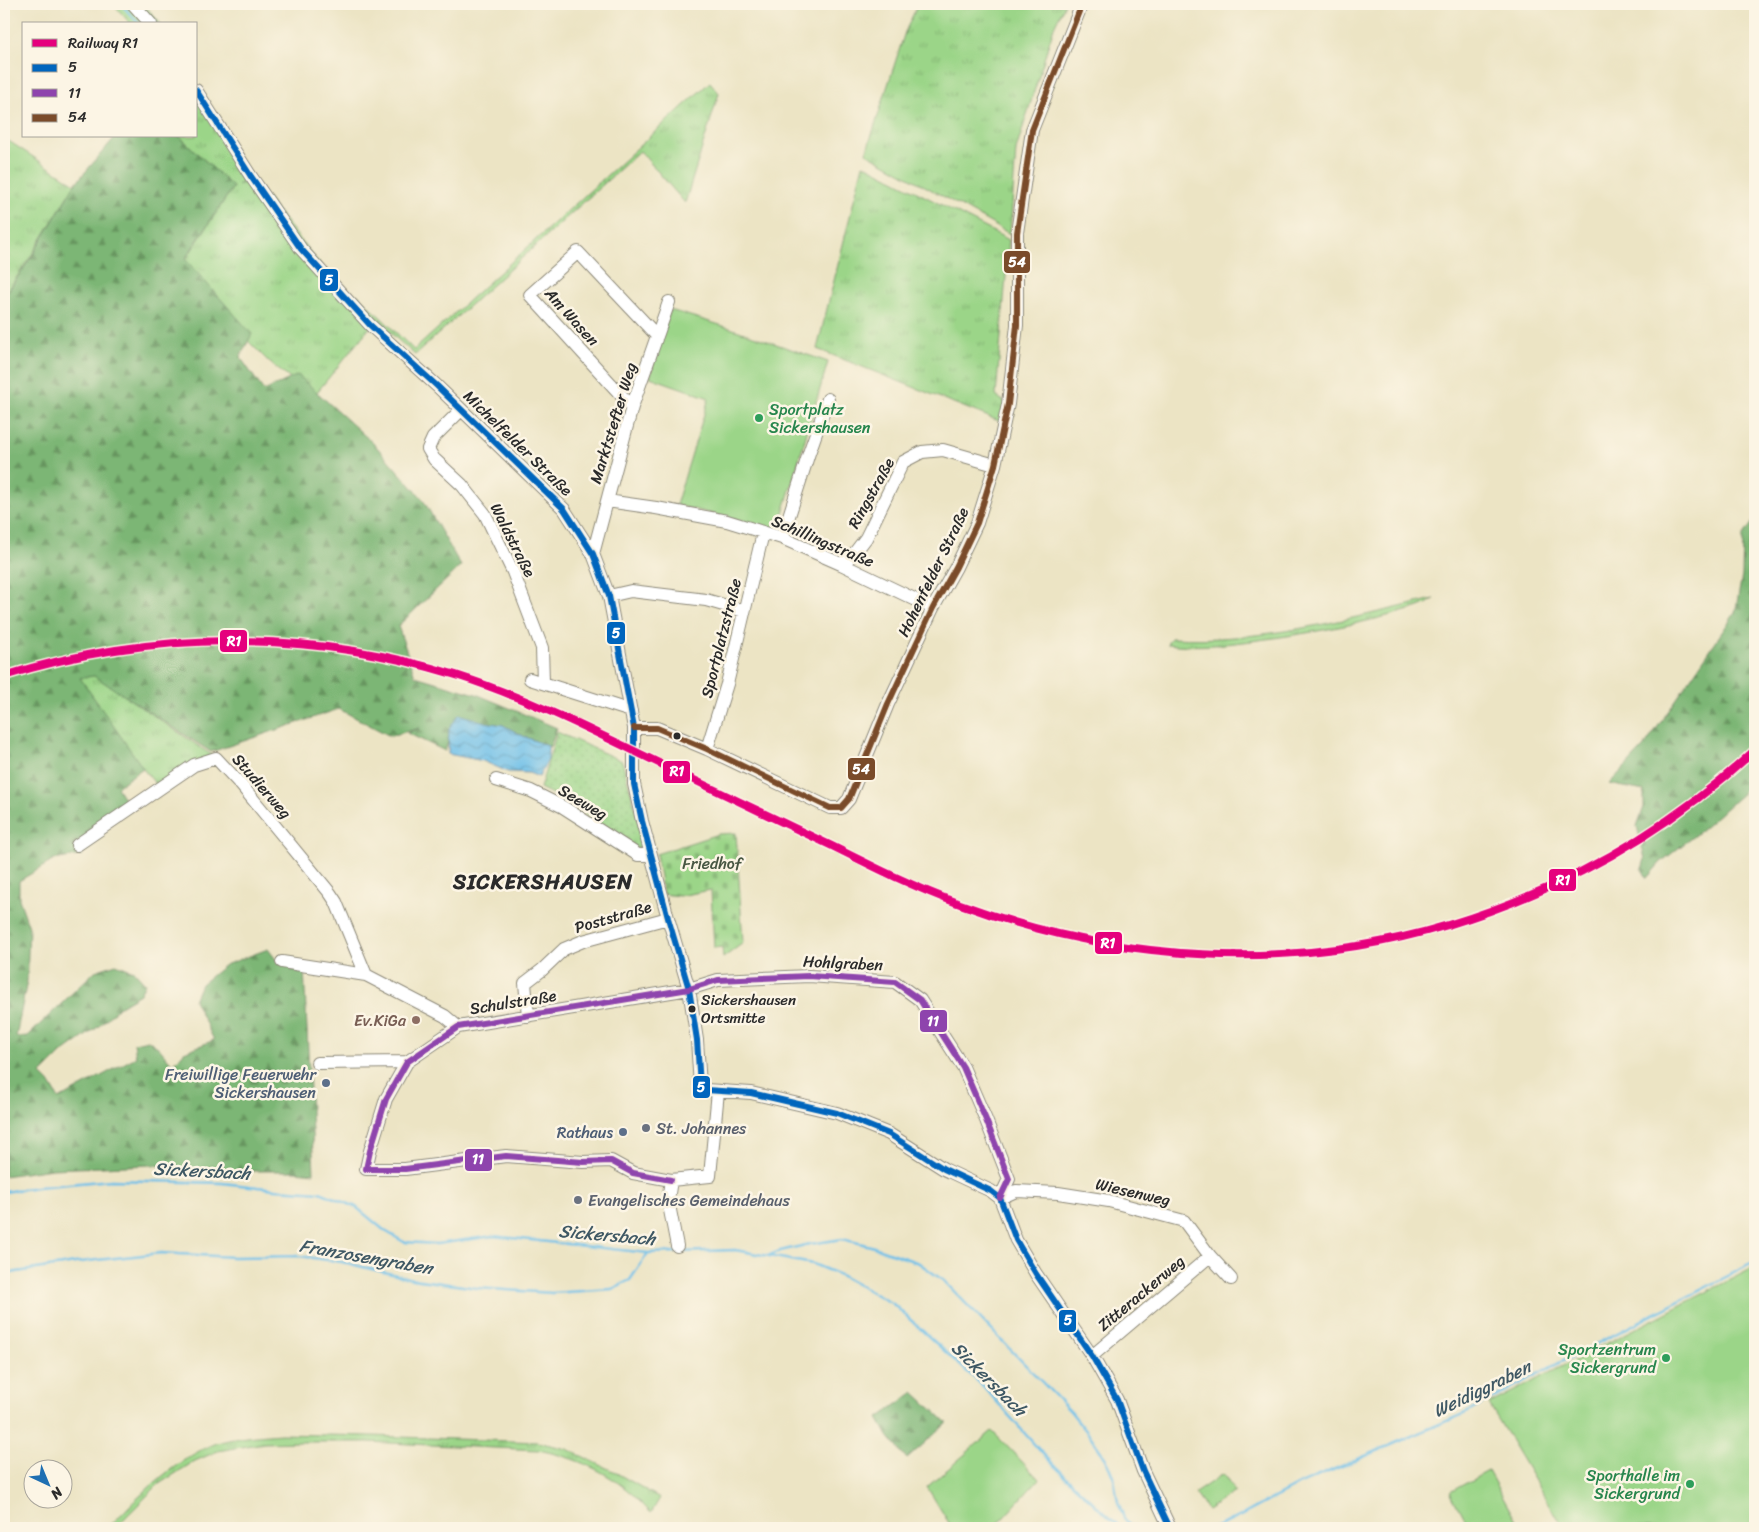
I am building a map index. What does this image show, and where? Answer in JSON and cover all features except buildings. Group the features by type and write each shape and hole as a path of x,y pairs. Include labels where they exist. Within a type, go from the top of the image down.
{"street":[{"path":"133,4 148,22"},
{"name":"Hohenfelder Straße","path":"634,728 658,728 707,749 830,808 841,808 849,799 888,704 977,523 995,465 1008,404 1017,326 1017,233 1032,130 1082,4"},
{"name":"Michelfelder Straße","path":"198,93 301,250 370,325 564,509 593,554 609,596 631,711 634,728 634,784 650,854 689,989 695,1021 700,1086 706,1090 718,1090"},
{"name":"Am Wasen","path":"632,407 530,295 578,252 657,336"},
{"name":"Marktstefter Weg","path":"593,554 632,407 669,302"},
{"path":"782,538 828,400"},
{"name":"Waldstraße","path":"460,410 433,438 428,449 434,459 462,485 485,514 513,572 542,648 543,682"},
{"name":"Ringstraße","path":"841,564 853,554 866,538 903,462 922,452 943,450 995,465"},
{"name":"Schillingstraße","path":"607,501 727,521 782,538 934,608"},
{"name":"Sportplatzstraße","path":"707,749 727,684 763,533"},
{"path":"609,596 631,591 706,600 744,611"},
{"path":"530,679 616,708 631,711"},
{"name":"Studierweg","path":"77,845 194,765 216,758 242,786 330,893 336,902 366,975"},
{"name":"Seeweg","path":"496,780 531,791 563,807 638,855 650,854"},
{"name":"Poststraße","path":"528,1016 525,983 564,949 582,941 668,918"},
{"path":"282,962 366,975 445,1016 458,1027"},
{"name":"Hohlgraben","path":"689,989 718,980 809,976 895,982 920,1000 963,1067 1009,1179 1000,1198"},
{"name":"Schulstraße","path":"671,1180 633,1173 612,1155 583,1162 506,1156 405,1169 366,1169 386,1100 407,1062 458,1027 689,989"},
{"path":"317,1063 407,1062"},
{"path":"677,1246 668,1200 671,1180 710,1176 718,1090 784,1099 864,1122 889,1134 944,1169 990,1191 1000,1198 1016,1240 1036,1274 1092,1356 1117,1400 1143,1471 1170,1528"},
{"name":"Wiesenweg","path":"1000,1198 1016,1191 1058,1193 1109,1201 1184,1221 1210,1256 1231,1279"},
{"name":"Zitterackerweg","path":"1092,1356 1210,1256"}],"green space":[{"path":"113,4 144,4 159,22 129,22"},
{"path":"918,4 1065,4 1054,27 1016,150 1010,234 866,153 905,32"},
{"path":"710,82 719,93 685,203 640,151 415,355 376,320 313,397 269,362 232,325 182,265 233,187 181,138 198,138 198,93 251,178 238,185 253,180 350,302 358,295 414,350"},
{"path":"4,138 75,184 4,296"},
{"path":"114,138 181,138 233,187 185,259 252,334 240,357 264,391 298,375 374,444 422,498 461,566 398,626 415,676 476,694 557,728 550,747 503,725 485,722 449,729 445,751 407,733 420,728 390,736 339,709 211,752 94,676 80,678 143,768 117,787 129,807 75,846 82,855 54,860 19,881 19,899 29,927 27,981 16,1037 28,1036 95,971 116,964 134,971 145,983 140,994 120,1006 98,1027 62,1053 41,1074 49,1082 59,1099 136,1057 134,1043 148,1040 159,1048 173,1065 184,1052 214,1040 194,1000 201,984 225,965 268,949 278,962 304,968 314,1173 295,1171 231,1171 151,1165 52,1169 4,1176 4,297 32,256 75,184"},
{"path":"863,164 1009,240 996,396 1008,404 1004,423 817,349"},
{"path":"670,310 730,328 828,362 778,530 676,505 709,398 650,377"},
{"path":"1755,519 1755,782 1705,827 1661,862 1647,878 1642,869 1645,859 1637,826 1644,807 1644,791 1609,784 1644,747 1735,613 1742,576 1743,536"},
{"path":"1434,599 1420,607 1395,614 1276,638 1202,646 1167,644 1171,638 1237,637 1303,628"},
{"path":"94,675 216,758 160,789 143,769 79,678"},
{"path":"557,732 622,761 645,843 638,849 564,800 540,788"},
{"name":"Friedhof","path":"736,833 743,943 723,958 722,947 714,948 711,890 679,896 663,894 656,854 718,834"},
{"name":"Sportzentrum Sickergrund","path":"1755,1267 1755,1528 1563,1528 1489,1404"},
{"path":"914,1392 947,1423 907,1459 888,1436 878,1418"},
{"path":"992,1431 1039,1479 994,1528 952,1528 927,1487"},
{"path":"281,1434 538,1442 567,1449 613,1471 660,1498 651,1513 629,1492 606,1475 573,1459 538,1450 367,1442 264,1443 218,1451 195,1461 159,1484 115,1528 108,1528 155,1482 194,1454 217,1443 244,1437"},
{"path":"1488,1471 1520,1528 1469,1528 1450,1492"},
{"path":"1223,1474 1235,1492 1207,1510 1195,1493"}],"water":[{"path":"459,714 503,725 523,736 548,746 548,759 539,777 529,773 508,772 483,761 448,754 449,729"}],"waterway":[{"path":"121,4 137,22"},
{"name":"Sickersbach","path":"4,1192 111,1180 222,1183 320,1192 356,1207 385,1231 404,1242 437,1244 493,1236 648,1253 735,1250 813,1264 842,1276 893,1304 983,1386 1042,1453 1121,1528"},
{"path":"770,1255 810,1244 842,1239 871,1246 919,1263 944,1281 1071,1412 1091,1437 1106,1459 1114,1479 1118,1502 1124,1518 1133,1528"},
{"name":"Franzosengraben","path":"4,1274 88,1261 161,1253 233,1257 299,1256 342,1262 413,1279 477,1288 552,1293 612,1289 630,1280 648,1253"},
{"name":"Weidiggraben","path":"1214,1528 1233,1520 1300,1484 1468,1412 1755,1262"}],"rail line":[{"name":"R1","path":"4,676 60,661 116,650 173,643 230,641 287,643 344,649 400,660 483,684 561,716 895,877 960,904 1019,924 1080,939 1141,949 1203,954 1265,955 1327,950 1388,940 1448,925 1491,911 1572,876 1650,832 1721,780 1755,750"}],"transit line":[{"name":"54","path":"634,728 657,728 707,749 830,808 841,808 849,799 888,704 933,608 956,567 977,523 995,465 1008,404 1017,325 1017,233 1032,130 1082,4"},
{"name":"5","path":"198,93 250,175 301,249 370,325 437,386 564,509 593,554 609,596 634,728 634,784 642,821 689,989 697,1040 700,1086 706,1090 751,1093 837,1113 889,1134 944,1169 991,1191 1000,1198 1016,1240 1036,1274 1092,1356 1117,1400 1143,1471 1170,1528"},
{"name":"11","path":"671,1180 633,1173 611,1161 583,1162 506,1156 405,1169 366,1169 386,1099 407,1062 458,1027 689,989 718,980 809,976 895,982 920,1000 963,1067 986,1120 1009,1179 1000,1198"}],"place":[{"name":"Sportplatz Sickershausen","path":"759,418"},
{"name":"Sickershausen Ortsmitte","path":"692,1009"},
{"name":"Ev.KiGa","path":"416,1020"},
{"name":"Freiwillige Feuerwehr Sickershausen","path":"326,1083"},
{"name":"St. Johannes","path":"646,1128"},
{"name":"Rathaus","path":"623,1132"},
{"name":"Evangelisches Gemeindehaus","path":"578,1200"},
{"name":"Sportzentrum Sickergrund","path":"1666,1358"},
{"name":"Sporthalle im Sickergrund","path":"1690,1484"}],"district":[{"name":"SICKERSHAUSEN","path":"543,882"}]}
